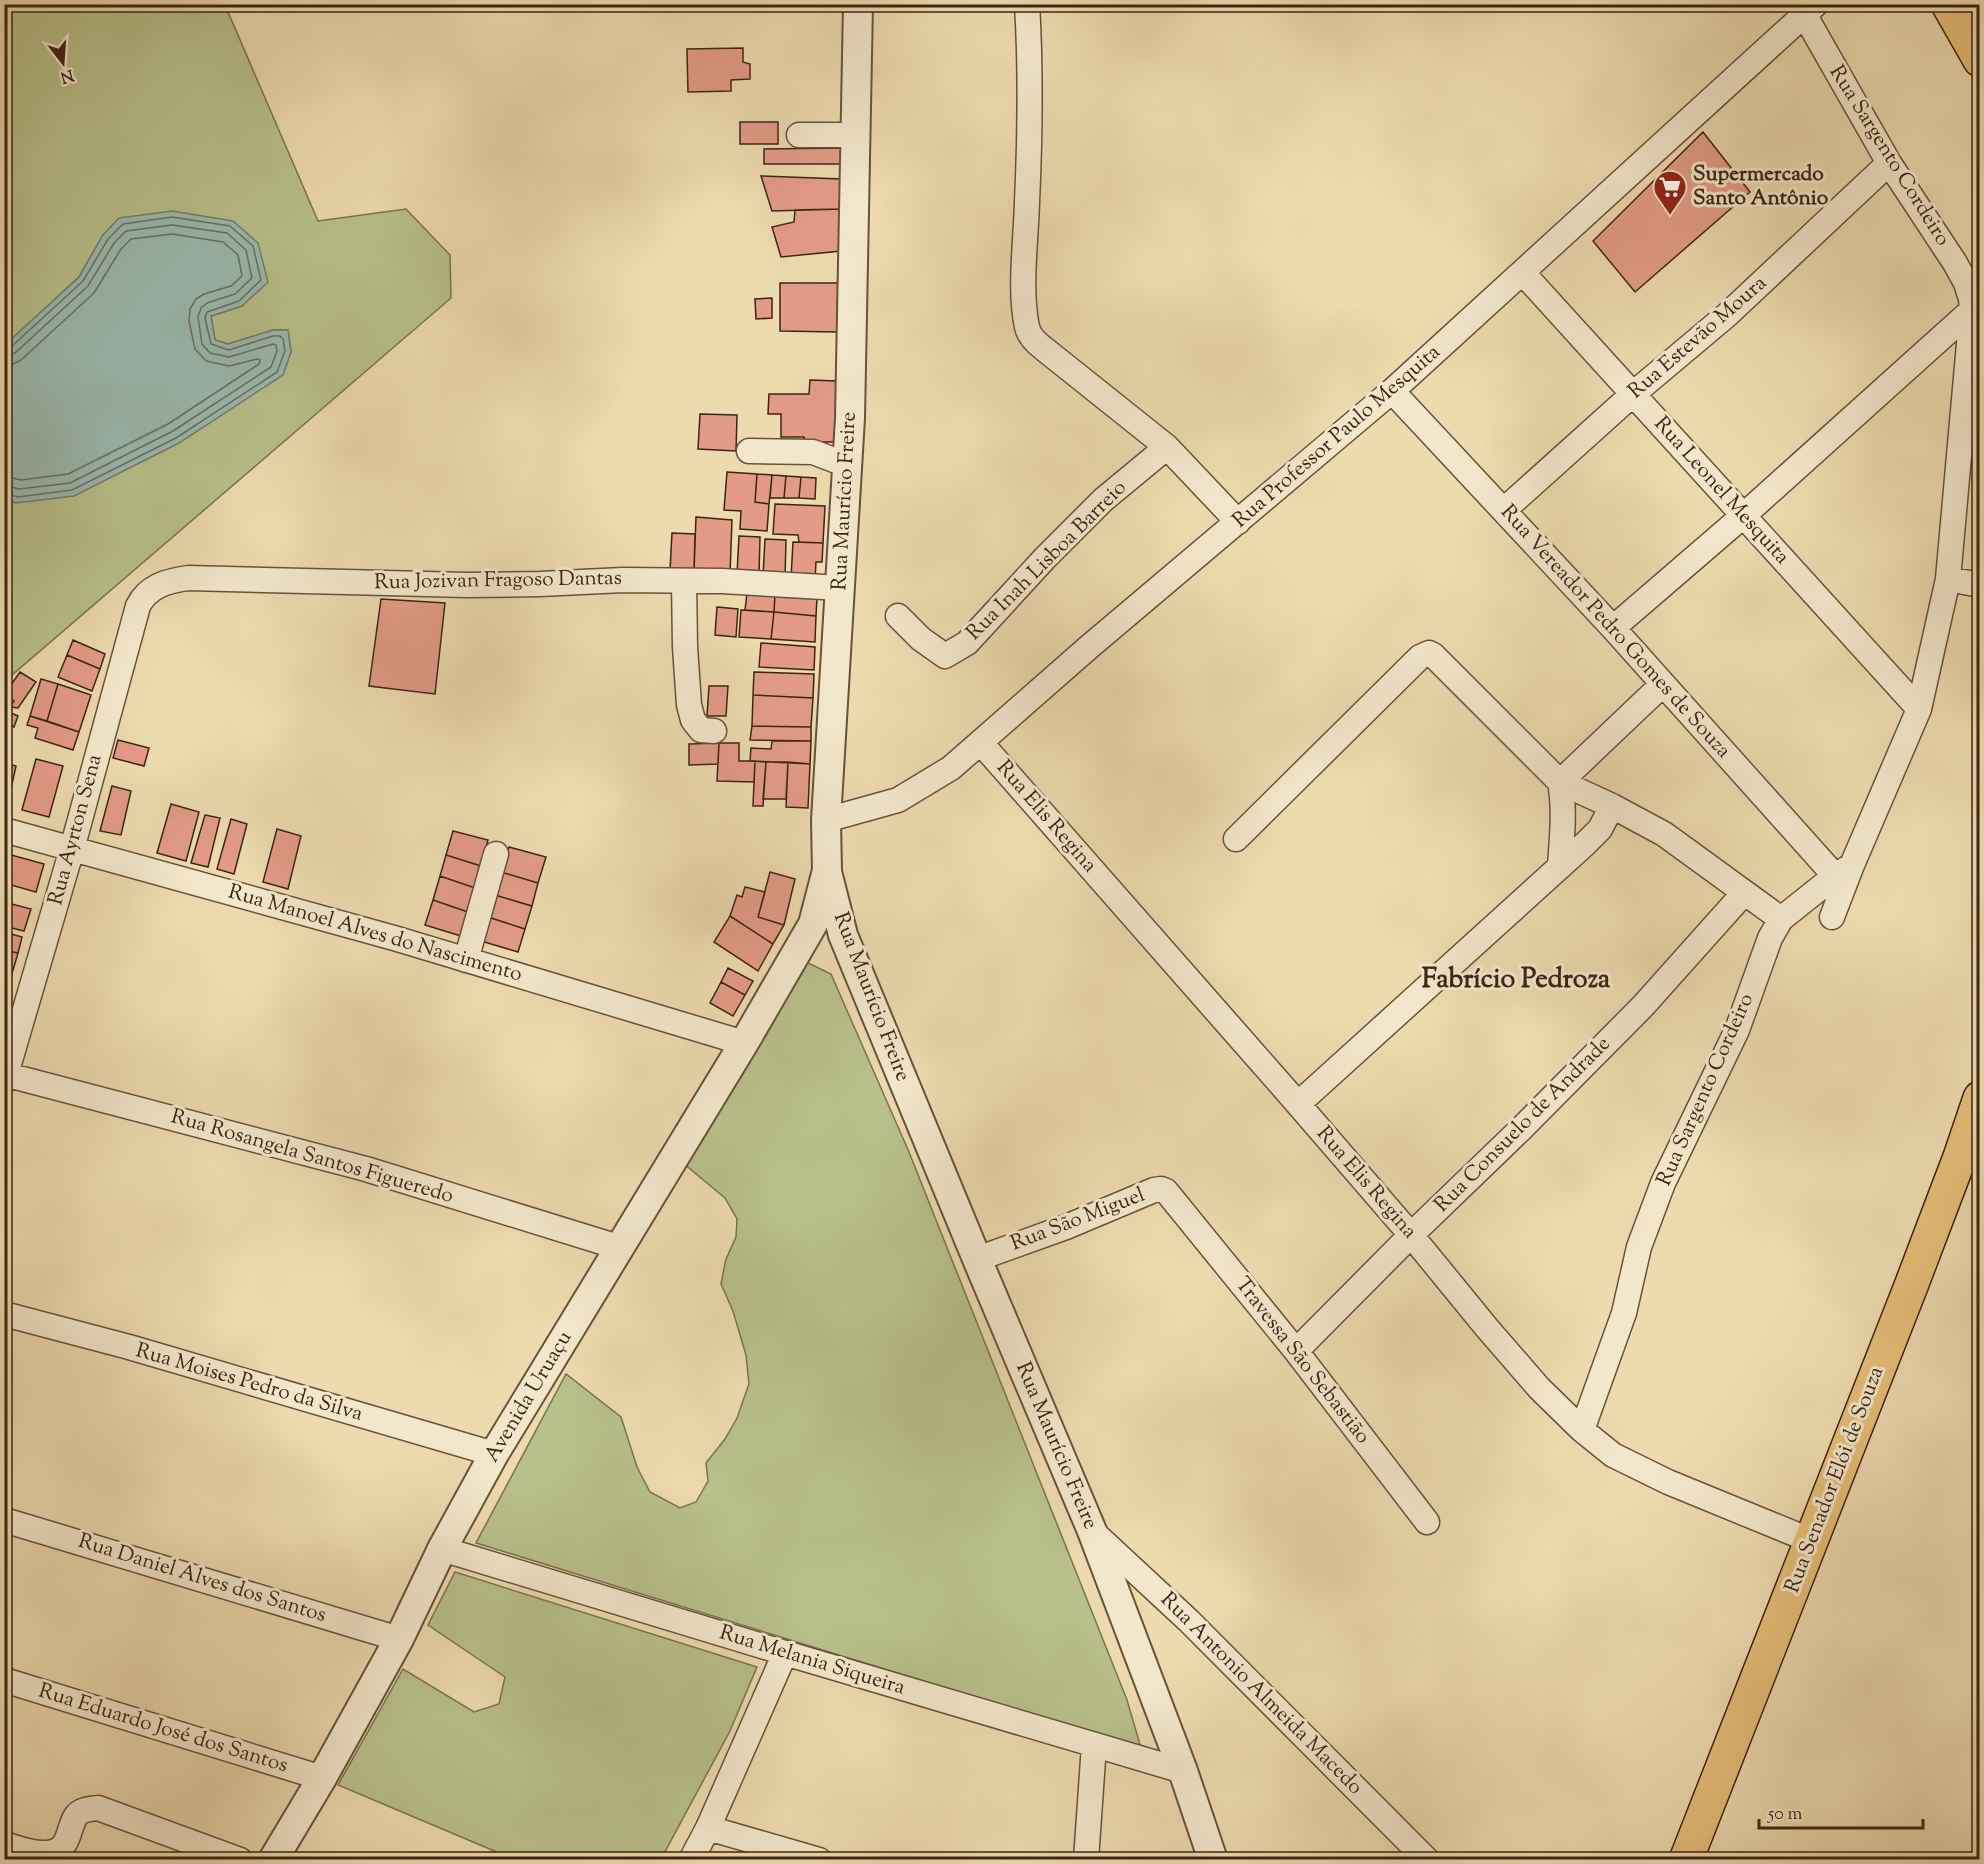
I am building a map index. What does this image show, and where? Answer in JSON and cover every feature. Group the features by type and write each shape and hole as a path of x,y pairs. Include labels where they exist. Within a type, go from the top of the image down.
{"main road":[{"path":"1948,4 1980,60"},
{"name":"Rua Senador Elói de Souza","path":"1686,1860 1812,1541 1960,1157 1980,1098"}],"street":[{"name":"Rua Maurício Freire","path":"858,4 847,465 826,820 827,872 843,935 1092,1530 1184,1771 1213,1860"},
{"path":"1028,4 1028,176 1023,293 1027,327 1033,340 1167,447 1238,522"},
{"name":"Rua Sargento Cordeiro","path":"1582,1430 1624,1313 1639,1247 1663,1183 1737,1030 1770,938 1781,919 1843,870 1919,709 1948,579 1972,310 1971,299 1966,283 1955,263 1889,163 1810,9"},
{"name":"Rua Professor Paulo Mesquita","path":"826,820 898,800 951,768 1089,647 1392,392 1810,9"},
{"path":"799,135 856,135"},
{"name":"Rua Estevão Moura","path":"1504,510 1633,394 1727,315 1889,163"},
{"name":"Rua Leonel Mesquita","path":"1522,273 1919,709"},
{"path":"1613,628 1743,516 1972,310"},
{"name":"Rua Vereador Pedro Gomes de Souza","path":"1392,392 1504,510 1663,684 1843,870"},
{"name":"Rua Inah Lisboa Barreio","path":"898,616 921,639 945,656 967,643 1044,558 1103,500 1167,447"},
{"path":"750,451 813,452 847,465"},
{"name":"Rua Jozivan Fragoso Dantas","path":"157,586 188,578 467,585 623,580 722,580 840,588"},
{"path":"1948,579 1980,585"},
{"path":"684,581 689,705 693,720 701,730 714,731"},
{"name":"Rua Ayrton Sena","path":"5,1077 72,849 138,606 147,592 157,586"},
{"path":"1236,839 1420,657 1427,653 1433,655 1560,782 1664,834 1781,919"},
{"path":"1560,782 1663,684"},
{"name":"Rua Elis Regina","path":"981,743 1298,1104 1539,1388 1582,1430 1613,1455 1668,1482 1812,1541"},
{"path":"1560,782 1563,799 1560,866"},
{"path":"1298,1104 1600,829 1612,806"},
{"name":"Rua Manoel Alves do Nascimento","path":"4,830 394,938 744,1042"},
{"path":"466,960 496,854"},
{"path":"1832,917 1843,870"},
{"name":"Avenida Uruaçu","path":"273,1860 322,1778 399,1639 442,1549 494,1454 813,924 827,872"},
{"name":"Rua Consuelo de Andrade","path":"1296,1351 1643,1006 1744,892"},
{"path":"801,944 816,938 833,943 852,958"},
{"name":"Rua Rosangela Santos Figueredo","path":"5,1077 366,1169 618,1247"},
{"name":"Rua São Miguel","path":"977,1259 1066,1227 1158,1189 1167,1191 1176,1202"},
{"name":"Travessa São Sebastião","path":"1176,1202 1296,1351 1427,1522"},
{"name":"Rua Moises Pedro da Silva","path":"4,1314 129,1347 494,1454"},
{"name":"Rua Daniel Alves dos Santos","path":"4,1520 399,1639"},
{"name":"Rua Antonio Almeida Macedo","path":"1092,1530 1189,1621 1427,1860"},
{"name":"Rua Melania Siqueira","path":"442,1549 1184,1771"},
{"path":"691,1860 708,1828 785,1653"},
{"name":"Rua Eduardo José dos Santos","path":"4,1680 322,1778"},
{"path":"1086,1860 1094,1745"},
{"path":"4,1844 24,1850 49,1853 64,1845 76,1816 87,1809 98,1808 240,1860"},
{"path":"708,1828 819,1860"}],"green space":[{"path":"5,5 225,5 318,221 406,209 450,255 451,298 5,681 5,498 16,503 291,352 288,330 273,330 228,344 215,340 211,316 242,306 103,235 79,277 5,345"},
{"path":"802,960 831,974 909,1152 1127,1700 1141,1748 476,1543 566,1374 621,1417 637,1467 650,1492 680,1508 696,1502 708,1481 706,1463 725,1439 737,1418 749,1384 746,1355 733,1311 721,1284 726,1259 736,1237 737,1219 725,1198 683,1163"},
{"path":"455,1572 757,1667 730,1731 661,1859 511,1859 338,1785 403,1669 474,1712 499,1704 505,1677 428,1625"}],"water":[{"path":"172,211 233,221 258,243 268,282 242,306 211,316 215,340 228,344 273,330 288,330 291,352 283,375 179,443 74,496 16,503 5,498 5,345 79,277 103,235 119,218"}],"building":[{"path":"743,48 743,62 750,64 750,79 731,80 731,91 688,92 687,49"},
{"path":"740,122 778,122 778,144 740,144"},
{"name":"Supermercado Santo Antônio","path":"1703,132 1750,192 1635,292 1593,241"},
{"path":"843,148 843,164 764,164 764,149"},
{"path":"761,176 842,179 841,209 772,211"},
{"path":"841,209 841,251 781,257 772,227 794,222 795,210"},
{"path":"780,283 838,283 837,332 780,331"},
{"path":"772,298 772,318 756,319 755,299"},
{"path":"810,380 838,381 837,442 804,442 804,437 781,437 781,414 768,414 769,394 809,394"},
{"path":"700,414 737,415 736,451 698,449"},
{"path":"727,472 757,474 755,502 769,504 767,531 740,529 741,511 724,510"},
{"path":"757,474 772,475 769,504 755,502"},
{"path":"772,475 786,476 784,498 770,498"},
{"path":"786,476 801,477 799,498 784,498"},
{"path":"801,477 816,478 815,499 799,498"},
{"path":"775,504 825,506 823,543 799,542 798,535 773,534"},
{"path":"696,517 732,520 730,574 694,571"},
{"path":"672,533 695,534 694,571 670,570"},
{"path":"739,536 760,537 759,576 737,574"},
{"path":"765,539 786,540 785,578 763,576"},
{"path":"793,542 823,543 822,562 816,562 815,580 791,578"},
{"path":"747,593 775,594 774,612 745,610"},
{"path":"775,594 817,598 816,616 774,612"},
{"path":"381,599 445,603 435,694 369,686"},
{"path":"717,607 738,609 736,637 715,635"},
{"path":"741,610 774,612 771,639 739,637"},
{"path":"774,612 816,616 815,642 771,639"},
{"path":"73,640 105,654 100,669 67,655"},
{"path":"761,643 815,647 814,670 759,667"},
{"path":"67,655 100,669 92,691 58,677"},
{"path":"20,672 36,682 18,708 10,707 14,701 4,695"},
{"path":"754,672 814,674 813,698 753,695"},
{"path":"41,679 58,684 47,721 30,716"},
{"path":"58,684 91,695 79,732 47,721"},
{"path":"709,686 728,686 726,716 707,716"},
{"path":"753,695 813,698 811,727 752,726"},
{"path":"4,710 18,716 14,727 4,723"},
{"path":"30,716 79,732 73,750 35,738 38,728 27,725"},
{"path":"752,726 811,727 811,741 750,740"},
{"path":"118,740 149,748 144,766 113,758"},
{"path":"772,741 811,741 810,764 750,761 751,748 771,749"},
{"path":"719,743 739,743 739,761 755,761 754,782 717,781"},
{"path":"719,743 718,764 689,765 689,744"},
{"path":"36,759 63,766 49,817 22,810"},
{"path":"755,761 766,762 763,806 753,806"},
{"path":"766,762 788,762 786,799 763,799"},
{"path":"788,762 810,764 808,808 786,807"},
{"path":"4,763 16,766 7,807 4,806"},
{"path":"112,786 131,791 121,835 100,831"},
{"path":"171,804 199,812 186,861 157,853"},
{"path":"205,815 220,818 208,867 191,863"},
{"path":"231,819 247,824 234,874 217,869"},
{"path":"277,829 301,836 288,889 263,882"},
{"path":"453,831 488,840 481,866 446,855"},
{"path":"509,847 546,857 538,883 501,872"},
{"path":"4,853 44,864 36,892 4,883"},
{"path":"446,855 481,866 475,888 440,876"},
{"path":"501,872 538,883 532,906 495,895"},
{"path":"770,872 795,879 784,925 758,917"},
{"path":"440,876 475,888 468,912 433,900"},
{"path":"745,887 765,892 758,917 784,925 773,944 730,916 737,895 742,897"},
{"path":"495,895 532,906 525,929 488,917"},
{"path":"433,900 468,912 461,936 425,925"},
{"path":"4,902 31,909 24,931 4,926"},
{"path":"730,916 773,944 758,971 714,942"},
{"path":"488,917 525,929 518,952 481,941"},
{"path":"4,932 22,937 18,953 4,950"},
{"path":"4,950 18,953 6,994 4,993"},
{"path":"728,968 753,981 745,995 721,982"},
{"path":"721,982 745,995 733,1016 710,1003"}],"place":[{"name":"Supermercado Santo Antônio","path":"1670,216"}],"district":[{"name":"Fabrício Pedroza","path":"1516,980"}]}
